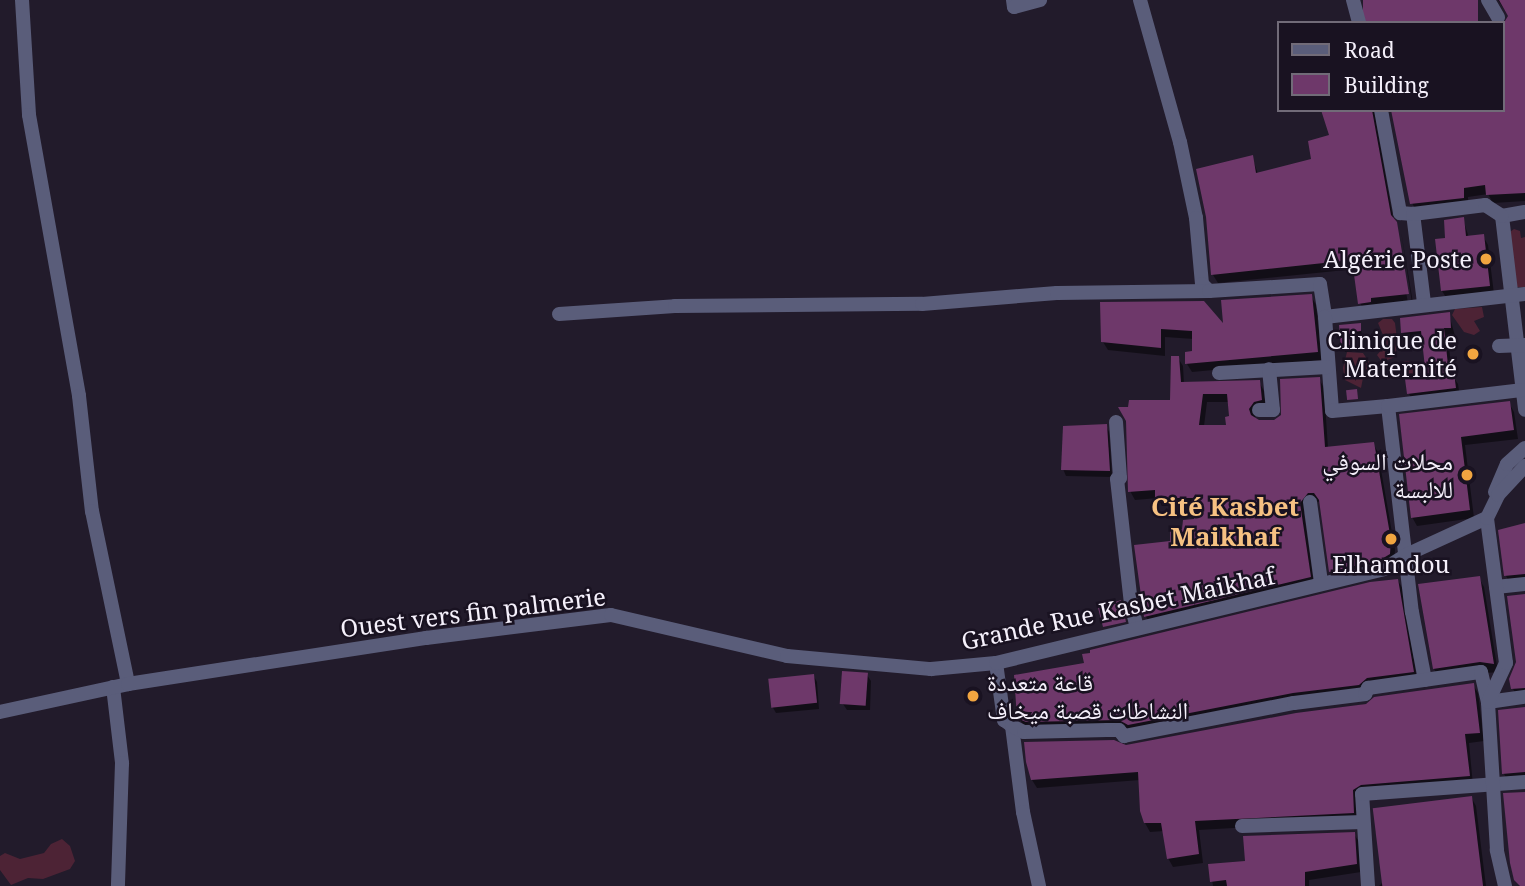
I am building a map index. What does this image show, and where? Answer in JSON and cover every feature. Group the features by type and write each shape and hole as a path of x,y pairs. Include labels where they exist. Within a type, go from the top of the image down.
{"street":[{"path":"22,0 33,141 79,396 92,511 128,684"},
{"path":"1013,0 1014,7 1040,0"},
{"path":"1140,0 1182,155 1196,218 1202,284 1209,291"},
{"path":"1353,0 1358,21"},
{"path":"1488,0 1498,17"},
{"path":"1381,112 1400,213 1413,214 1485,205 1502,216 1525,212"},
{"path":"1413,214 1424,303"},
{"path":"1502,216 1517,295 1525,410"},
{"path":"559,314 675,306 922,304 1057,293 1209,291 1320,284 1332,411 1523,390"},
{"path":"1325,317 1424,303 1517,295"},
{"path":"1499,346 1521,345"},
{"path":"1219,373 1328,367"},
{"path":"1259,411 1273,410 1269,369"},
{"path":"1388,406 1406,555 1425,680"},
{"path":"1116,422 1121,478 1118,479 1131,604 1137,628"},
{"path":"1488,702 1506,663 1489,513 1507,464 1525,449"},
{"path":"1489,513 1507,482 1525,466"},
{"path":"1310,502 1321,582"},
{"name":"Grande Rue Kasbet Maikhaf","path":"952,668 996,663 1279,597 1321,582 1384,569 1489,513"},
{"path":"1496,587 1525,584"},
{"name":"Ouest vers fin palmerie","path":"0,712 128,684 426,638 611,615 786,656 931,669 952,668"},
{"path":"996,663 1004,720 1012,726 1024,732 1119,730 1124,736 1294,703 1365,694 1368,688 1481,672 1488,702 1497,850 1505,886"},
{"path":"113,687 122,763 118,886"},
{"path":"1488,702 1525,697"},
{"path":"1012,726 1023,812 1039,886"},
{"path":"1368,886 1362,794 1525,782"},
{"path":"1242,826 1363,822"}],"shaded area":[{"path":"1514,229 1520,231 1521,238 1525,237 1525,287 1516,287 1510,232"},
{"path":"1482,307 1484,317 1474,321 1480,331 1474,335 1464,332 1452,315 1455,309"},
{"path":"1383,319 1392,319 1395,323 1397,339 1395,357 1382,362 1377,355 1383,348 1383,335 1378,323"},
{"path":"1347,352 1363,353 1375,371 1373,375 1363,378 1361,388 1345,380 1343,368"},
{"path":"1407,361 1413,364 1416,370 1413,376 1407,379 1401,376 1398,370 1401,364"},
{"path":"62,839 70,846 75,861 70,869 43,879 28,878 11,885 0,870 0,856 5,853 20,859 44,853 51,844"}],"building":[{"path":"1363,0 1478,0 1478,21 1363,21"},
{"path":"1499,0 1525,0 1525,193 1486,195 1485,185 1464,188 1464,198 1410,204 1391,112 1504,112 1504,23 1508,16"},
{"path":"1322,112 1372,112 1391,215 1397,222 1409,294 1371,298 1371,302 1358,304 1352,260 1211,275 1206,217 1196,169 1253,155 1256,173 1311,159 1308,141 1329,135"},
{"path":"1464,217 1466,236 1484,234 1490,286 1441,291 1435,239 1445,238 1444,220"},
{"path":"1312,294 1318,352 1185,364 1185,352 1192,351 1192,331 1161,329 1161,348 1101,342 1100,302 1204,301 1223,323 1221,300"},
{"path":"1450,312 1451,328 1444,328 1449,374 1454,373 1456,388 1407,394 1405,379 1426,377 1421,331 1401,333 1400,318"},
{"path":"1361,323 1361,331 1351,332 1352,348 1341,349 1339,325"},
{"path":"1171,356 1179,356 1181,382 1260,380 1262,400 1254,402 1249,409 1251,415 1259,420 1274,420 1281,415 1280,379 1320,377 1325,447 1374,442 1391,540 1390,554 1380,560 1329,572 1319,500 1314,493 1308,493 1300,503 1311,577 1144,617 1134,545 1170,541 1170,530 1182,529 1183,520 1194,519 1193,498 1155,498 1155,490 1128,492 1126,421 1118,407 1128,407 1129,400 1170,400","holes":["1203,394 1227,394 1229,416 1225,417 1226,425 1199,425"]},
{"path":"1357,389 1358,399 1347,400 1346,390"},
{"path":"1510,401 1514,430 1461,437 1470,510 1411,518 1399,414"},
{"path":"1107,424 1110,471 1061,470 1063,426"},
{"path":"1525,523 1525,574 1504,576 1498,530"},
{"path":"1480,576 1494,664 1480,662 1433,669 1418,584"},
{"path":"1398,579 1414,672 1367,678 1359,685 1293,693 1128,725 1119,720 1026,722 1017,718 1014,675 1084,663 1082,654 1090,653 1090,650 1370,582"},
{"path":"1525,594 1525,688 1511,689 1509,679 1516,662 1507,596"},
{"path":"1121,600 1126,622 1103,627 1098,608"},
{"path":"842,671 868,673 866,706 840,704"},
{"path":"814,674 817,703 771,708 768,679"},
{"path":"1474,683 1480,733 1465,734 1470,776 1361,785 1353,790 1354,813 1195,821 1199,854 1167,859 1161,823 1144,823 1140,811 1138,772 1031,780 1026,762 1024,742 1114,740 1126,745 1296,713 1366,704 1374,697"},
{"path":"1525,707 1525,772 1502,774 1498,710"},
{"path":"1525,792 1525,886 1520,886 1514,880 1510,863 1503,793"},
{"path":"1472,796 1483,886 1382,886 1373,808"},
{"path":"1355,832 1357,864 1305,872 1305,886 1227,886 1226,880 1210,882 1208,864 1245,861 1243,836"}],"place":[{"name":"Algérie Poste","path":"1486,259"},
{"name":"Clinique de Maternité","path":"1473,354"},
{"name":"محلات السوفي للالبسة","path":"1467,475"},
{"name":"Elhamdou","path":"1391,539"},
{"name":"قاعة متعددة النشاطات قصبة ميخاف","path":"973,696"}],"district":[{"name":"Cité Kasbet Maikhaf","path":"1225,522"}]}
